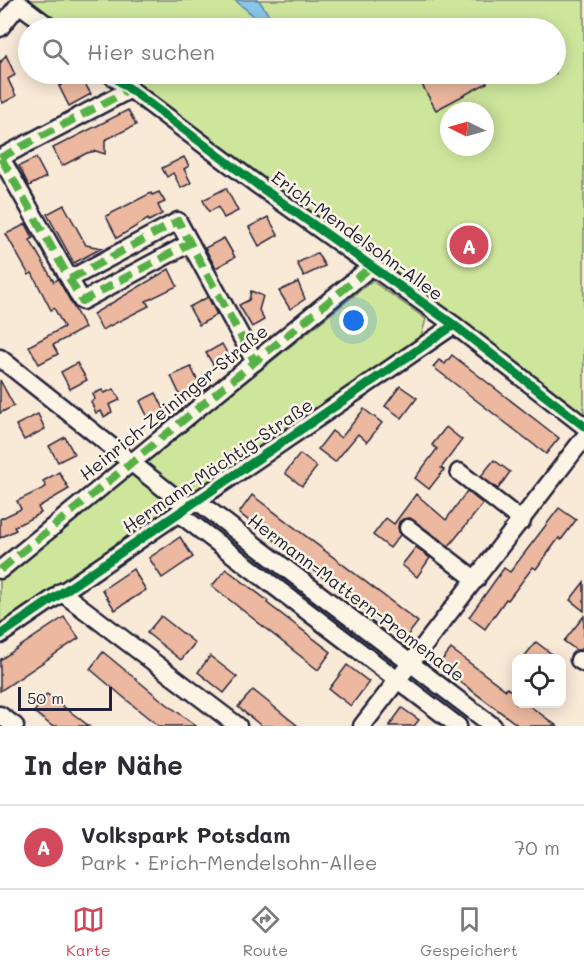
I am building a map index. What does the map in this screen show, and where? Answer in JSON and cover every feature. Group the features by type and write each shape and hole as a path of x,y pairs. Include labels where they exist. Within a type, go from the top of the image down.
{"street":[{"path":"0,28 19,4 38,18"},
{"name":"Erich-Mendelsohn-Allee","path":"124,84 259,186 454,326 584,426"},
{"path":"131,89 0,158 82,302 190,243"},
{"path":"70,279 178,221 255,362"},
{"name":"Heinrich-Zeininger-Straße","path":"0,570 372,266"},
{"name":"Hermann-Mächtig-Straße","path":"0,635 454,326"},
{"name":"Hermann-Mattern-Promenade","path":"0,358 188,506 458,726"},
{"path":"362,726 584,438"},
{"path":"459,472 522,521"},
{"name":"Hermann-Mattern-Promenade","path":"188,506 410,663 493,726"},
{"path":"408,528 476,580"},
{"path":"61,592 238,726"},
{"path":"0,715 15,726"}],"green space":[{"path":"26,0 584,0 584,419 137,84 566,84 566,18 50,18"},
{"path":"372,281 426,319 420,340 0,629 0,579"},
{"path":"209,516 397,660 391,669 202,524"}],"water":[{"path":"259,0 271,18 256,18 236,1"}],"building":[{"path":"6,55 15,75 8,79 16,96 3,103 0,97 0,60 1,62"},
{"path":"85,84 91,94 69,106 59,86"},
{"path":"422,84 485,84 451,102 440,102 440,108 436,110"},
{"path":"128,110 136,125 105,140 105,154 96,151 87,153 62,166 53,148"},
{"path":"184,157 189,166 184,169 191,183 181,188 173,173 167,177 162,168"},
{"path":"36,158 46,177 29,186 19,166"},
{"path":"226,188 238,211 224,218 218,207 209,212 203,200"},
{"path":"159,192 165,202 158,205 162,214 149,221 148,219 117,238 106,216 151,193 152,195"},
{"path":"64,205 86,245 102,248 74,263 47,214"},
{"path":"268,217 278,235 259,246 249,227"},
{"path":"26,224 33,238 30,240 54,282 58,279 85,328 53,345 58,354 39,364 29,346 64,327 54,308 51,310 32,273 29,275 6,234"},
{"path":"224,238 235,257 216,268 205,248"},
{"path":"317,253 325,266 304,276 297,263"},
{"path":"169,269 177,286 146,301 149,306 102,330 93,314"},
{"path":"298,282 305,299 290,309 279,291"},
{"path":"251,291 263,296 259,310 264,320 252,327 239,305 249,300"},
{"path":"208,297 217,315 199,325 189,307"},
{"path":"222,344 231,360 215,368 206,353"},
{"path":"452,355 559,438 546,454 433,367 439,360 445,364"},
{"path":"77,363 87,380 70,389 61,372"},
{"path":"191,367 200,386 180,395 171,376"},
{"path":"0,380 14,406 0,413"},
{"path":"400,386 417,398 402,418 385,406"},
{"path":"114,389 120,400 109,405 112,412 104,417 101,411 96,413 91,402 95,399 93,394 102,390 104,393"},
{"path":"156,393 165,411 149,420 140,401"},
{"path":"364,409 382,423 367,442 358,434 335,462 318,449 332,431 341,438"},
{"path":"38,414 45,429 24,440 16,425"},
{"path":"446,427 462,440 441,468 444,470 429,489 415,478 437,449 432,445"},
{"path":"65,437 74,454 58,462 49,446"},
{"path":"300,454 317,467 302,486 285,473"},
{"path":"494,460 510,472 498,489 481,476"},
{"path":"59,472 69,489 38,507 41,513 14,527 16,530 0,538 0,519 21,509 17,501 46,487 43,481"},
{"path":"467,491 483,504 449,546 410,518 399,522 400,535 390,548 373,535 386,518 394,524 416,494 446,520"},
{"path":"252,495 418,622 404,640 239,513"},
{"path":"559,508 576,520 536,569 533,567 508,600 506,599 485,629 469,617 504,568 510,572"},
{"path":"180,537 193,557 162,578 149,558"},
{"path":"416,547 430,558 417,577 402,565"},
{"path":"133,569 146,590 115,610 102,590"},
{"path":"226,569 331,652 318,670 212,586"},
{"path":"584,582 584,611 570,600"},
{"path":"161,616 195,643 181,660 147,633"},
{"path":"584,616 584,646 581,650 576,650 564,641"},
{"path":"64,617 79,638 0,691 0,660"},
{"path":"536,642 552,654 526,654"},
{"path":"451,649 506,690 507,688 512,692 512,708 532,708 557,726 519,726 438,665"},
{"path":"103,652 196,726 159,726 141,712 90,669"},
{"path":"210,656 237,677 224,693 198,672"},
{"path":"347,665 369,682 351,706 329,689"},
{"path":"253,690 298,726 261,726 238,707"},
{"path":"47,694 89,726 52,726 34,712"},
{"path":"402,708 419,720 414,726 389,726"}],"marked path":[{"path":"0,158 131,89"},
{"path":"1,158 82,301 190,243 255,362"},
{"path":"70,279 178,221 190,243"},
{"path":"0,570 372,266"}],"cycle path":[{"path":"123,84 259,186 454,325 584,426"},
{"path":"0,635 454,325"}],"place":[{"name":"Volkspark Potsdam","path":"469,245"}]}
